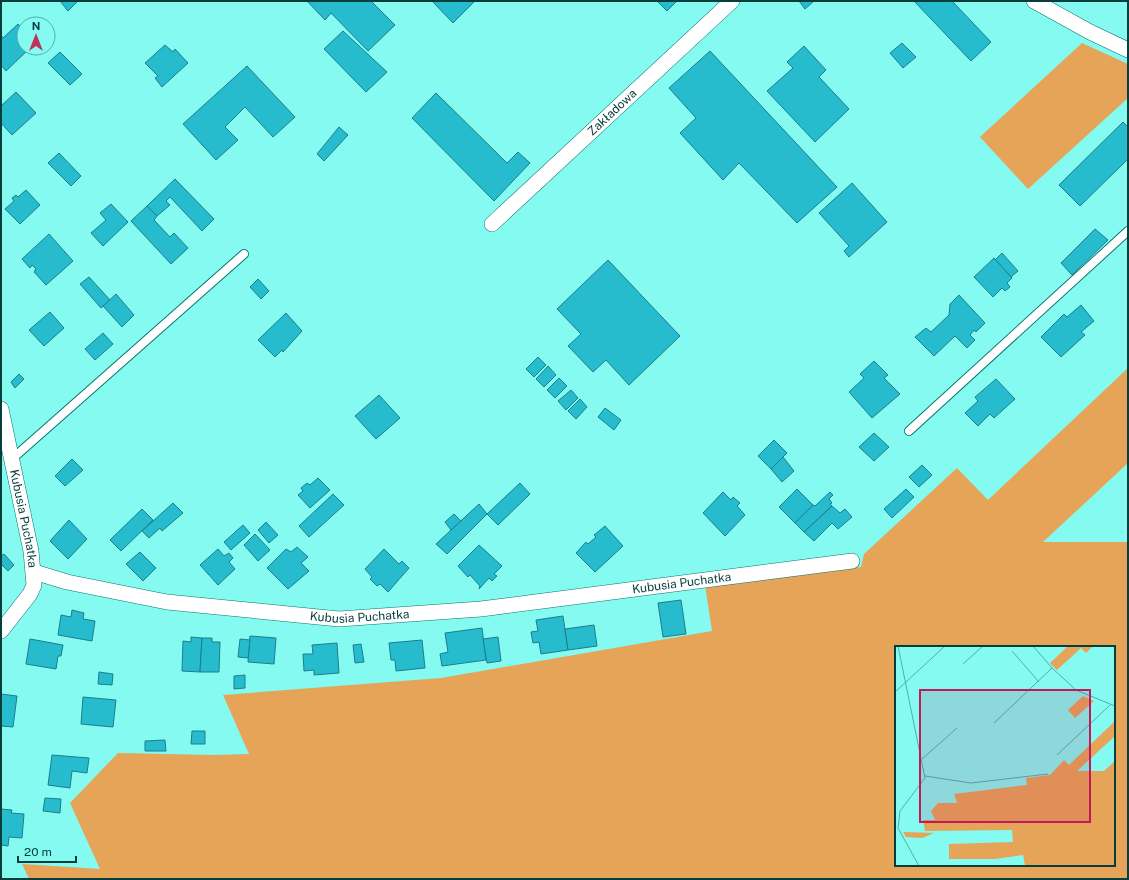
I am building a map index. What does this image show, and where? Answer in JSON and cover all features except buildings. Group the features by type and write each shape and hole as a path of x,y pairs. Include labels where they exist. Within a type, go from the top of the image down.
{"street":[{"name":"Zakładowa","path":"492,224 732,1"},
{"path":"1034,1 1090,32 1128,50"},
{"name":"Kubusia Puchatka","path":"1,409 32,551 34,572 67,582 167,602 339,619 481,609 852,561"},
{"path":"1,631 30,594 34,585 34,572"}],"lane":[{"path":"909,431 1128,231"},
{"path":"12,459 244,254"}],"shaded area":[{"path":"1082,43 1128,64 1128,98 1028,189 980,137"},
{"path":"1128,368 1128,463 1043,542 1128,542 1128,879 29,879 22,864 100,869 70,803 118,753 212,755 249,754 223,695 441,678 712,631 705,585 861,567 864,554 957,468 988,500"}]}
